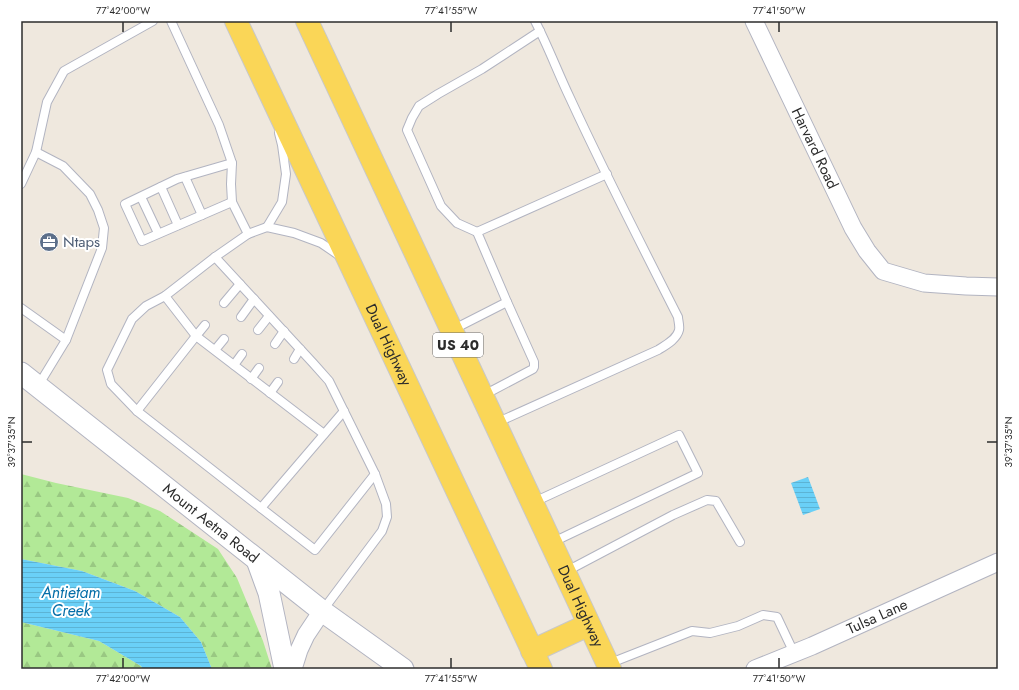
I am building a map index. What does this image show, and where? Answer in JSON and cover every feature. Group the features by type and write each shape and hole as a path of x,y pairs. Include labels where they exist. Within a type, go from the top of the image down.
{"main road":[{"name":"Dual Highway","path":"236,21 537,660"},
{"name":"Dual Highway","path":"306,21 588,625 609,666"},
{"path":"537,660 588,625"}],"street":[{"name":"Harvard Road","path":"754,21 852,228 867,251 884,271 924,283 998,287"},
{"name":"Mount Aetna Road","path":"21,373 322,611 403,669"},
{"path":"257,560 269,593 285,669"},
{"name":"Tulsa Lane","path":"755,669 998,562"},
{"path":"293,669 299,650 306,636 322,611"}],"lane":[{"path":"21,184 36,152 48,102 64,71 153,21"},
{"path":"171,21 219,125 232,163 232,202 248,234"},
{"path":"495,424 658,350 672,340 680,329 678,316 570,98 535,21"},
{"path":"482,397 533,369 534,362 477,232 457,223 441,206 407,130 419,106 482,69 540,31"},
{"path":"267,88 282,146 286,174 282,202 267,227"},
{"path":"36,152 63,166 90,194 98,210 104,228 102,248 66,340 38,386"},
{"path":"232,163 185,177 125,204 142,241 232,202"},
{"path":"477,232 607,174"},
{"path":"185,177 202,215"},
{"path":"161,187 178,225"},
{"path":"141,197 158,234"},
{"path":"351,266 321,243 294,232 267,227 248,234 215,257 165,296 146,306 132,319 108,370 111,384 137,411 315,550 375,474"},
{"path":"215,257 329,381 375,474 386,504 387,517 382,531 322,611"},
{"path":"224,303 240,284"},
{"path":"165,296 196,336 324,434"},
{"path":"241,317 254,299"},
{"path":"451,330 507,302"},
{"path":"21,308 66,340"},
{"path":"258,330 269,316"},
{"path":"137,411 205,325"},
{"path":"275,344 284,331"},
{"path":"215,350 224,339"},
{"path":"294,359 300,349"},
{"path":"234,365 242,354"},
{"path":"251,379 259,368"},
{"path":"270,393 278,382"},
{"path":"261,508 344,411"},
{"path":"532,503 679,435 698,473 550,543"},
{"path":"564,572 672,515 707,500 716,501 740,542"},
{"path":"609,666 692,631 710,633 738,626 763,615 777,616 794,653"}],"green space":[{"path":"21,474 128,498 160,511 218,549 237,578 263,641 272,669 212,669 201,642 180,617 135,591 82,571 21,559"},
{"path":"21,622 99,641 141,666 143,669 21,669"}],"water":[{"path":"808,477 820,509 803,515 791,483"},
{"name":"Antietam Creek","path":"21,559 82,571 135,591 180,617 201,642 212,669 143,669 141,666 99,641 21,622"}],"place":[{"name":"Ntaps","path":"49,242"}]}
